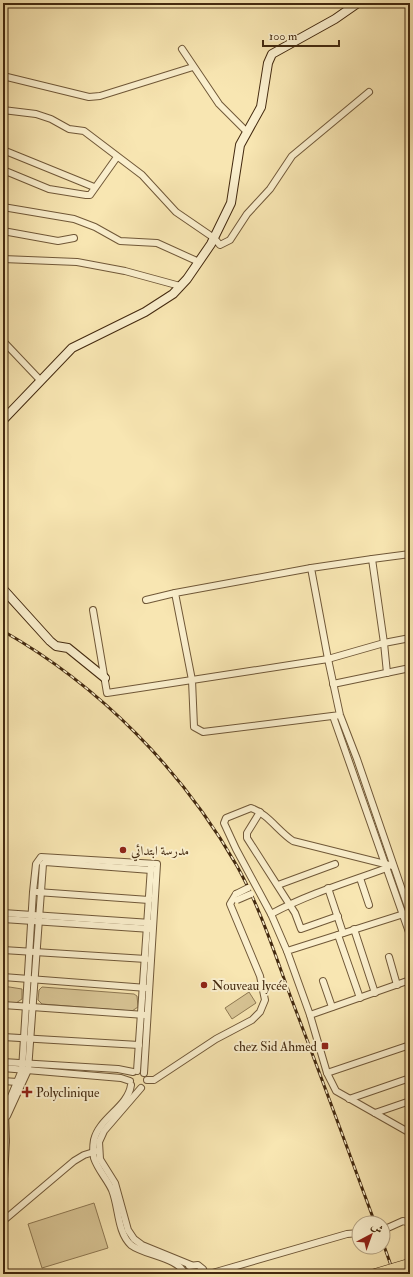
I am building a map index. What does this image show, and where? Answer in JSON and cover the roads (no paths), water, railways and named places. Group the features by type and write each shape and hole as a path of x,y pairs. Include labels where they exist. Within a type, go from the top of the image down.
{"main road":[{"path":"373,1274 410,1263"}],"street":[{"path":"3,420 72,348 163,302 180,286 199,262 214,238 231,203 240,145 261,107 268,63 272,54 346,12 358,3"},
{"path":"182,49 219,104 247,132"},
{"path":"3,76 89,97 100,96 193,67"},
{"path":"3,110 36,114 51,119 69,129 84,132 142,175 163,200 176,212 214,238 220,245 230,240 248,214 270,189 292,156 369,92"},
{"path":"3,150 94,187"},
{"path":"3,170 49,189 73,194 90,195 94,187 117,157"},
{"path":"3,208 74,219 120,241 157,243 199,262"},
{"path":"3,231 58,241 74,238"},
{"path":"3,259 77,262 126,271 180,286"},
{"path":"3,341 40,380"},
{"path":"146,600 175,593 312,568 410,554"},
{"path":"372,559 384,643 386,673"},
{"path":"312,568 328,659 340,715 357,759 389,866"},
{"path":"3,589 50,641 56,646 68,648 105,678"},
{"path":"175,593 192,680 194,727 203,732 340,715"},
{"path":"93,610 107,694 328,659 384,643 410,638"},
{"path":"333,684 410,668"},
{"path":"333,716 408,913 410,935"},
{"path":"389,866 293,841 260,812 251,808 226,818 224,823 271,914 287,951 310,1015 327,1072 336,1091 410,1133"},
{"path":"260,812 247,833 247,838 295,913 301,929 338,916"},
{"path":"6,1119 25,1066 33,952 38,919 36,864 41,857 151,867 157,864 145,1015 144,1073 147,1080"},
{"path":"278,885 335,864"},
{"path":"271,914 288,904 389,866"},
{"path":"147,988 146,959 151,926 149,900 151,867"},
{"path":"360,878 370,904"},
{"path":"147,1080 154,1080 216,1039 252,1020 260,1012 265,1000 260,976 230,904 236,894 257,888"},
{"path":"328,888 338,916 341,934 360,998"},
{"path":"232,910 237,900 249,891"},
{"path":"37,892 149,900"},
{"path":"33,952 31,918 37,892"},
{"path":"3,913 38,919 151,926"},
{"path":"287,951 408,913"},
{"path":"3,919 31,918"},
{"path":"354,929 375,993"},
{"path":"3,950 146,959"},
{"path":"388,957 397,985"},
{"path":"3,977 147,988"},
{"path":"29,1007 27,988 31,979"},
{"path":"310,1015 410,980"},
{"path":"323,981 332,1007"},
{"path":"3,1005 145,1015"},
{"path":"145,1015 135,1072 130,1076 131,1083 124,1100 96,1133 97,1166 113,1192 123,1232 128,1241 138,1248 174,1264 183,1270 184,1274"},
{"path":"3,1037 139,1045"},
{"path":"327,1072 410,1045"},
{"path":"3,1062 121,1078 131,1083 136,1088 141,1088"},
{"path":"3,1068 25,1066 118,1069 144,1073"},
{"path":"3,1198 6,1119 4,1111 25,1066"},
{"path":"349,1099 410,1078"},
{"path":"147,1080 104,1131 96,1151 117,1189 131,1235 142,1245 192,1265 201,1267 205,1274"},
{"path":"3,1081 17,1082"},
{"path":"375,1113 410,1101"},
{"path":"3,1221 74,1161 96,1151"},
{"path":"391,1226 403,1221 410,1223"},
{"path":"209,1274 351,1233"},
{"path":"184,1274 187,1268 192,1265"}],"railway":[{"path":"3,631 39,653 73,677 136,733 191,797 215,831 246,882 261,916 372,1215"},
{"path":"387,1255 394,1274"}],"place":[{"name":"مدرسة ابتدائي","path":"123,850"},
{"name":"Nouveau lycée","path":"204,985"},
{"name":"chez Sid Ahmed","path":"325,1046"},
{"name":"Polyclinique","path":"27,1092"}]}
